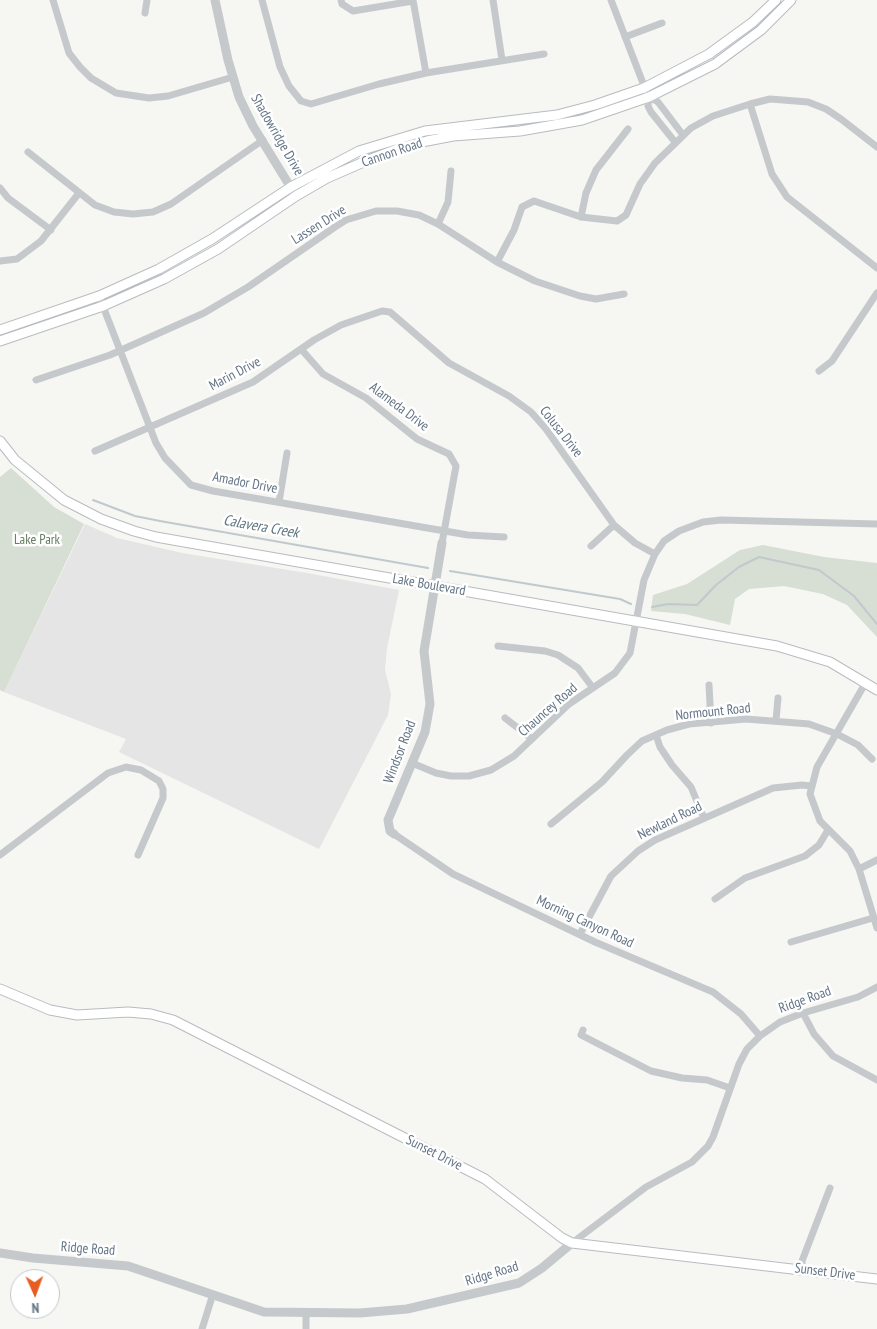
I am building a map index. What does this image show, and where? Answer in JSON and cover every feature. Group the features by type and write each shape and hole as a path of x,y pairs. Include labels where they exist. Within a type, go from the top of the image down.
{"main road":[{"name":"Cannon Road","path":"0,330 99,296 159,269 197,248 291,187 359,151 400,137 452,126 518,121 557,114 588,107 644,88 709,54 754,22 776,0"},
{"name":"Cannon Road","path":"0,342 102,306 164,279 218,249 296,196 327,178 403,147 453,136 520,131 559,125 598,115 648,97 715,64 761,30 791,0"},
{"name":"Lake Boulevard","path":"0,441 15,460 50,491 71,504 121,526 156,536 777,646 812,655 866,682 877,690"},
{"name":"Sunset Drive","path":"0,989 50,1010 77,1015 128,1012 151,1014 173,1020 485,1179 562,1238 572,1243 877,1279"}],"street":[{"path":"53,0 69,53 92,78 112,90 133,97 168,96 233,77"},
{"path":"145,13 147,0"},
{"name":"Shadowridge Drive","path":"216,0 239,97 296,196"},
{"path":"262,0 280,67 289,86 301,101 311,104 379,84 426,73 544,54"},
{"path":"341,0 342,4 353,11 413,1 426,73"},
{"path":"493,0 502,60"},
{"path":"611,0 648,97 648,106 675,142"},
{"path":"625,37 662,23"},
{"path":"648,97 658,102 683,135"},
{"path":"497,262 514,230 522,207 534,201 581,217 616,221 626,215 640,184 655,163 683,135 699,122 750,104 770,99 808,102 826,109 842,119 877,147"},
{"path":"750,104 772,174 787,197 877,268"},
{"path":"581,217 586,193 596,170 628,129"},
{"path":"28,152 95,205 114,212 133,214 153,212 170,204 263,140"},
{"path":"438,224 448,202 451,171"},
{"path":"0,188 8,198 50,230"},
{"path":"0,261 17,259 41,241 79,193"},
{"name":"Lassen Drive","path":"36,380 121,350 211,309 248,287 346,220 366,213 397,211 419,215 438,224 497,262 535,281 580,296 596,299 624,294"},
{"path":"819,370 832,362 877,293"},
{"name":"Amador Drive","path":"99,296 150,427 165,458 191,485 445,531 504,537"},
{"name":"Marin Drive","path":"95,451 253,382 314,340 341,326 382,311"},
{"name":"Colusa Drive","path":"382,311 390,312 448,363 509,396 531,412 546,429 614,525 635,543 655,554"},
{"name":"Alameda Drive","path":"300,349 323,374 366,398 417,439 449,454 456,466 434,586"},
{"path":"279,502 287,453"},
{"path":"655,554 664,541 679,531 703,522 721,520 877,524"},
{"path":"592,546 614,525"},
{"name":"Chauncey Road","path":"412,763 436,773 451,776 469,776 491,770 504,764 569,704 615,672 630,653 638,622 643,589 655,554"},
{"name":"Windsor Road","path":"394,834 390,831 388,820 425,732 430,704 424,651 434,586"},
{"path":"498,646 545,651 558,655 578,668 593,688"},
{"path":"866,682 817,767 810,794 815,811 828,830 850,852 859,869 877,928"},
{"path":"709,686 711,722"},
{"path":"776,720 778,698"},
{"path":"505,718 532,739"},
{"name":"Normount Road","path":"551,824 602,782 626,755 642,741 689,724 746,719 809,724 858,744 872,759"},
{"path":"656,735 660,747 672,766 691,786 704,818"},
{"path":"0,855 108,773 126,767 140,770 160,781 163,789 163,798 138,855"},
{"name":"Newland Road","path":"580,934 604,885 622,863 655,840 773,788 811,786"},
{"path":"715,899 745,878 805,856 819,845 828,830"},
{"name":"Morning Canyon Road","path":"394,834 453,874 580,934 713,992 727,1000 760,1036"},
{"path":"859,869 877,860"},
{"path":"791,942 873,918"},
{"name":"Ridge Road","path":"0,1253 57,1261 128,1266 264,1312 306,1314 388,1312 519,1283 542,1268 646,1187 692,1162 708,1146 743,1057 760,1036 780,1022 803,1013 858,997 877,987"},
{"path":"803,1013 821,1044 833,1056 877,1080"},
{"path":"583,1030 581,1035 651,1070 682,1078 707,1080 730,1088"},
{"path":"802,1269 802,1261 830,1188"},
{"path":"202,1329 214,1294"},
{"path":"306,1314 306,1329"}],"shaded area":[{"path":"85,524 117,538 182,553 399,590 387,648 385,670 391,694 388,715 319,849 119,752 126,739 4,692"}],"green space":[{"name":"Lake Park","path":"11,468 54,507 84,524 4,692 0,690 0,477"},
{"path":"763,545 824,557 877,563 877,637 847,605 823,594 784,586 749,589 735,599 730,625 685,614 651,611 653,595 687,584 740,550"}],"waterway":[{"name":"Calavera Creek","path":"93,500 135,516 428,568"},
{"name":"Calavera Creek","path":"652,607 668,604 697,605 716,585 739,567 759,557 819,570 854,596 877,624"},
{"name":"Calavera Creek","path":"450,571 620,599 631,604"}]}
